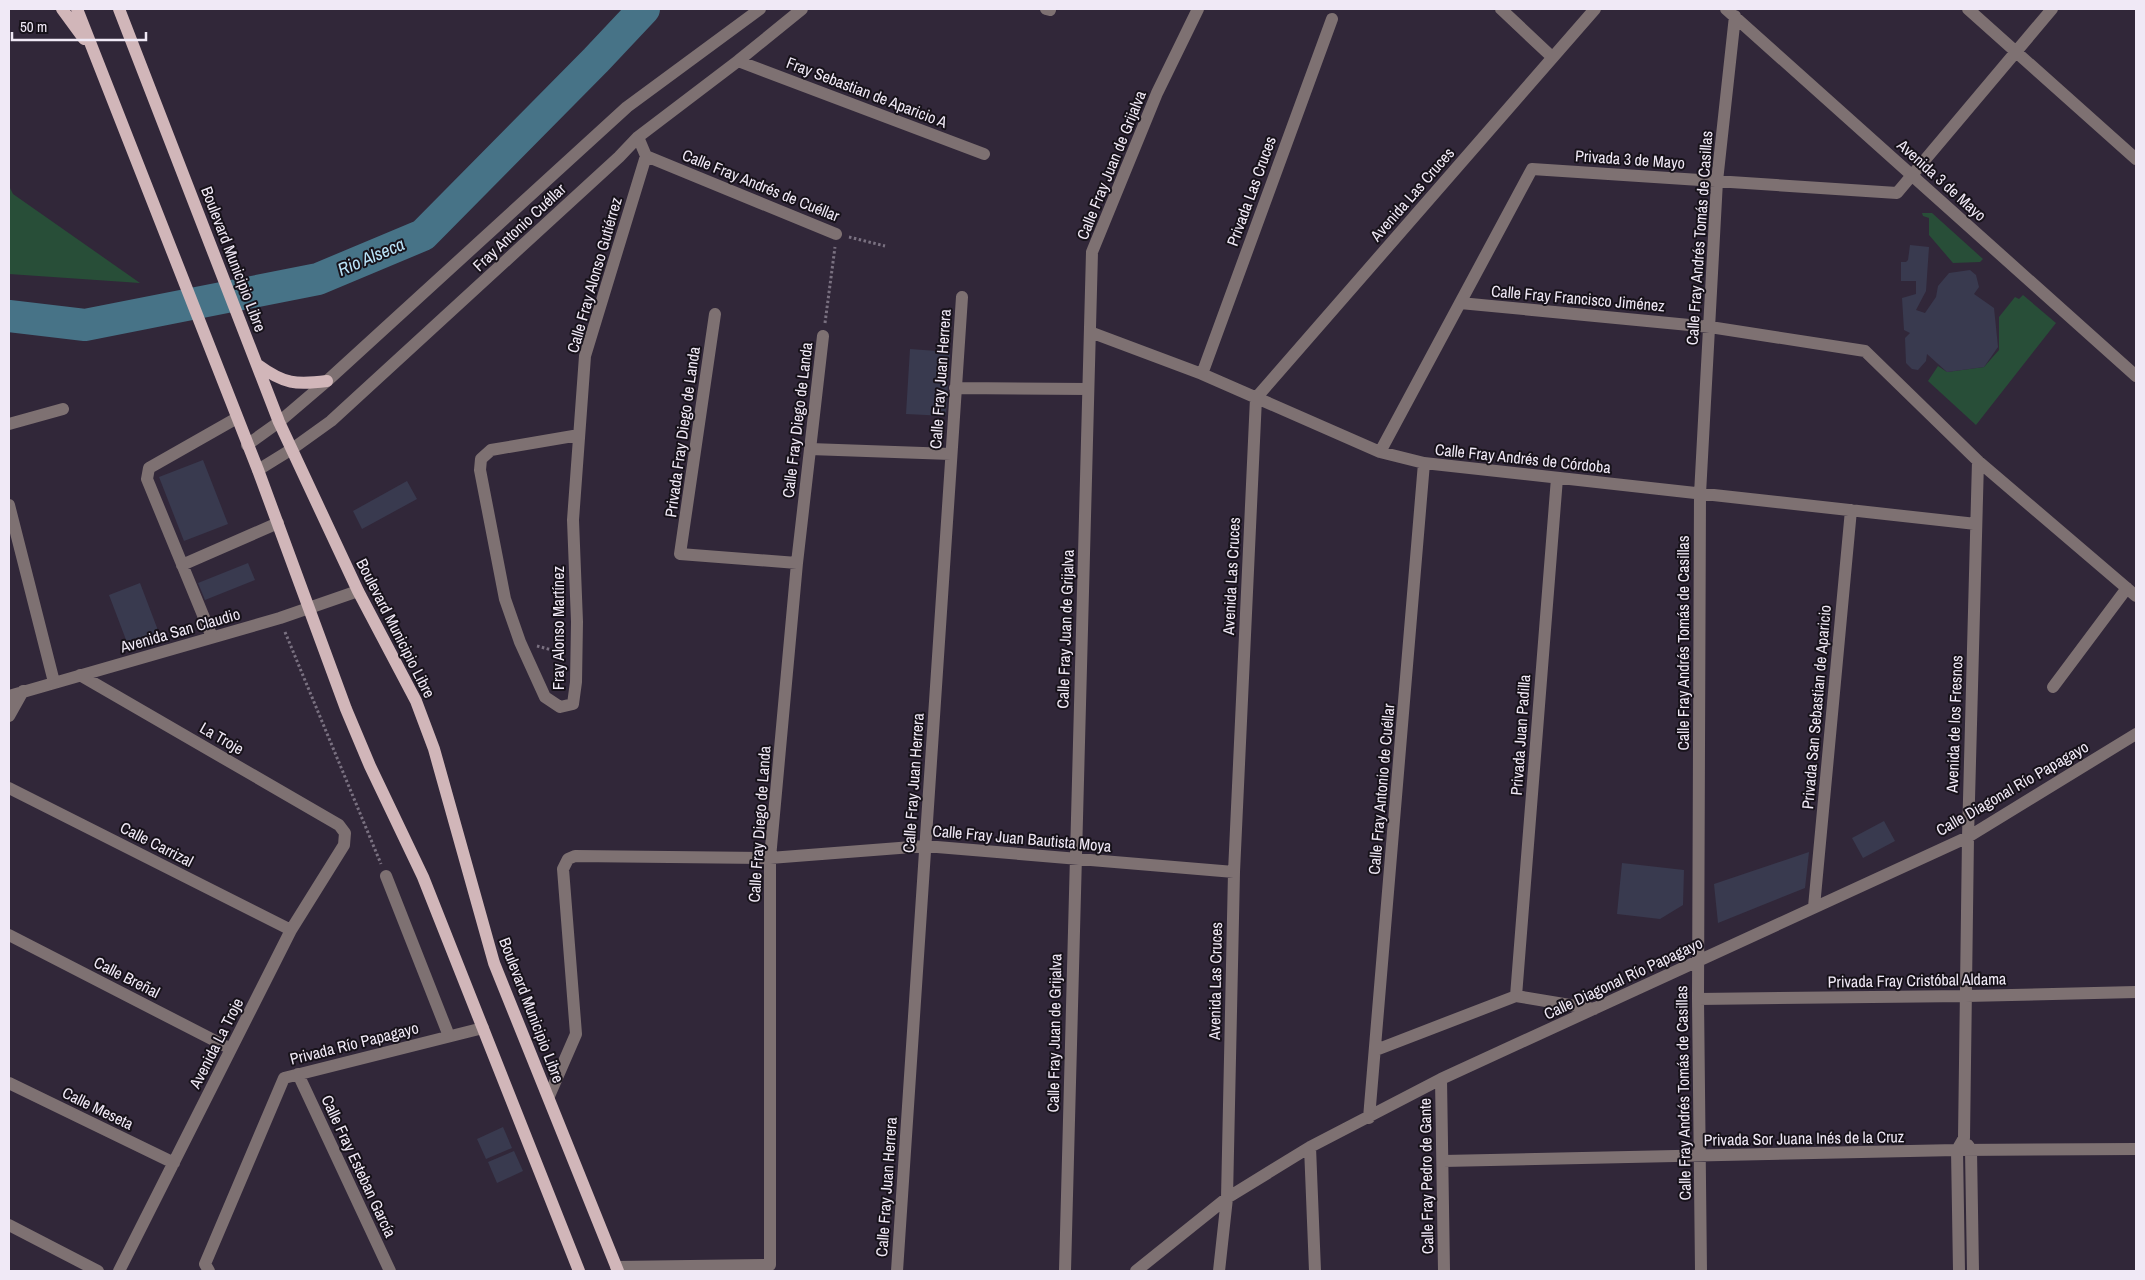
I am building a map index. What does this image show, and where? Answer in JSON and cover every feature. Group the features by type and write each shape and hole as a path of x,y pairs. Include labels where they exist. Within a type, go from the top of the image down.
{"main road":[{"path":"62,9 94,52"},
{"path":"77,9 258,470 346,709 370,766 423,877 578,1271"},
{"name":"Boulevard Municipio Libre","path":"119,9 279,422 358,591 416,701 434,750 494,964 549,1096 617,1269"},
{"path":"258,365 283,382 300,385 327,381"}],"street":[{"name":"Fray Antonio Cuéllar","path":"247,445 279,422 327,381 627,107 760,9"},
{"name":"Fray Antonio Cuéllar","path":"258,470 292,450 331,421 638,137 738,61 802,9"},
{"name":"Calle Fray Juan de Grijalva","path":"1065,1271 1092,252 1157,94 1198,9"},
{"path":"1501,9 1552,58"},
{"name":"Avenida Las Cruces","path":"1219,1271 1227,1198 1234,872 1256,398 1595,9"},
{"path":"1968,9 2136,159"},
{"name":"Privada 3 de Mayo","path":"1380,452 1532,169 1897,193 2052,9"},
{"name":"Avenida 3 de Mayo","path":"1731,13 2136,376"},
{"name":"Calle Fray Andrés Tomás de Casillas","path":"1701,1271 1698,999 1700,494 1717,180 1731,13"},
{"name":"Privada Las Cruces","path":"1202,374 1332,19"},
{"name":"Fray Sebastian de Aparicio A","path":"738,61 984,154"},
{"path":"638,137 646,156"},
{"name":"Calle Fray Andrés de Cuéllar","path":"646,156 836,234"},
{"name":"Calle Fray Alonso Gutiérrez","path":"579,435 586,356 646,156"},
{"name":"Calle Fray Juan Herrera","path":"897,1271 962,298"},
{"name":"Calle Fray Francisco Jiménez","path":"1460,303 1710,327 1865,351 1978,460 2132,592"},
{"name":"Privada Fray Diego de Landa","path":"716,314 680,554 797,563"},
{"name":"Calle Fray Andrés de Córdoba","path":"1090,332 1202,374 1380,452 1424,463 1976,524"},
{"name":"Calle Fray Diego de Landa","path":"617,1269 770,1264 770,858 797,563 823,336"},
{"path":"956,388 1088,389"},
{"path":"9,424 63,409"},
{"path":"212,637 147,479 149,468 237,418"},
{"name":"Fray Alonso Martínez","path":"579,435 573,520 577,654 574,704 560,707 544,697 520,642 505,599 480,470 481,458 491,450 579,435"},
{"path":"810,449 951,454"},
{"name":"Avenida de los Fresnos","path":"1957,1150 1964,1138 1968,836 1978,460"},
{"name":"Calle Fray Antonio de Cuéllar","path":"1369,1118 1424,463"},
{"name":"Privada Juan Padilla","path":"1516,996 1557,478"},
{"path":"9,505 54,682"},
{"name":"Privada San Sebastian de Aparicio","path":"1814,907 1851,510"},
{"path":"182,565 278,523"},
{"name":"Avenida San Claudio","path":"9,696 280,618 358,591"},
{"path":"2053,687 2132,592"},
{"name":"La Troje","path":"80,675 339,825 345,832"},
{"path":"9,716 23,691"},
{"name":"Calle Diagonal Río Papagayo","path":"1136,1271 1227,1198 1310,1147 1441,1080 1968,836 2136,734"},
{"name":"Calle Carrizal","path":"9,788 291,930"},
{"name":"Avenida La Troje","path":"119,1271 291,930 344,845 345,832"},
{"name":"Calle Fray Juan Bautista Moya","path":"549,1096 576,1034 563,869 568,859 575,856 770,858 925,846 1234,872"},
{"path":"386,876 449,1036"},
{"name":"Calle Breñal","path":"9,935 231,1049"},
{"name":"Privada Fray Cristóbal Aldama","path":"1698,999 2136,992"},
{"path":"1376,1050 1516,996 1594,1009"},
{"name":"Privada Río Papagayo","path":"207,1267 284,1078 483,1028"},
{"name":"Calle Fray Esteban García","path":"298,1074 390,1271"},
{"name":"Calle Fray Pedro de Gante","path":"1441,1080 1444,1271"},
{"name":"Calle Meseta","path":"9,1083 174,1163"},
{"path":"1964,1138 1971,1150 1973,1271"},
{"path":"1310,1147 1315,1271"},
{"name":"Privada Sor Juana Inés de la Cruz","path":"1443,1161 2136,1148"},
{"path":"1957,1150 1960,1271"},
{"path":"9,1225 98,1271"}],"path":[{"name":"Calle Fray Andrés de Cuéllar","path":"836,234 884,246"},
{"name":"Calle Fray Diego de Landa","path":"823,336 836,234"},
{"path":"280,618 386,876"},
{"path":"520,642 561,653 577,654"}],"green space":[{"path":"9,186 13,194 140,283 9,274"},
{"path":"1922,213 1932,213 1983,259 1980,262 1953,263 1929,235 1929,218 1923,216"},
{"path":"2023,295 2056,323 1976,425 1928,381 1938,366 1947,372 1984,367 1999,350 1999,317 2015,297 2019,299"}],"building":[{"path":"1910,245 1929,247 1926,291 1916,310 1925,313 1936,297 1938,286 1949,273 1970,270 1976,275 1979,287 1974,294 1994,308 1998,347 1984,367 1947,372 1927,354 1926,361 1918,370 1912,369 1906,363 1905,338 1910,333 1904,330 1902,298 1916,294 1916,281 1901,281 1901,262 1908,260"},
{"path":"910,349 950,352 946,416 906,414"},
{"path":"203,460 228,524 184,541 159,477"},
{"path":"407,481 417,499 362,529 353,511"},
{"path":"248,563 255,580 205,600 198,583"},
{"path":"140,583 159,633 128,645 109,595"},
{"path":"1884,821 1895,841 1863,858 1852,838"},
{"path":"1809,852 1805,888 1718,923 1714,884"},
{"path":"1622,863 1684,870 1683,905 1660,919 1617,914"},
{"path":"503,1127 512,1148 486,1159 477,1139"},
{"path":"514,1151 523,1171 497,1183 488,1162"}],"waterway":[{"name":"Rio Alseca","path":"9,316 85,325 318,279 423,235 644,9"}]}
